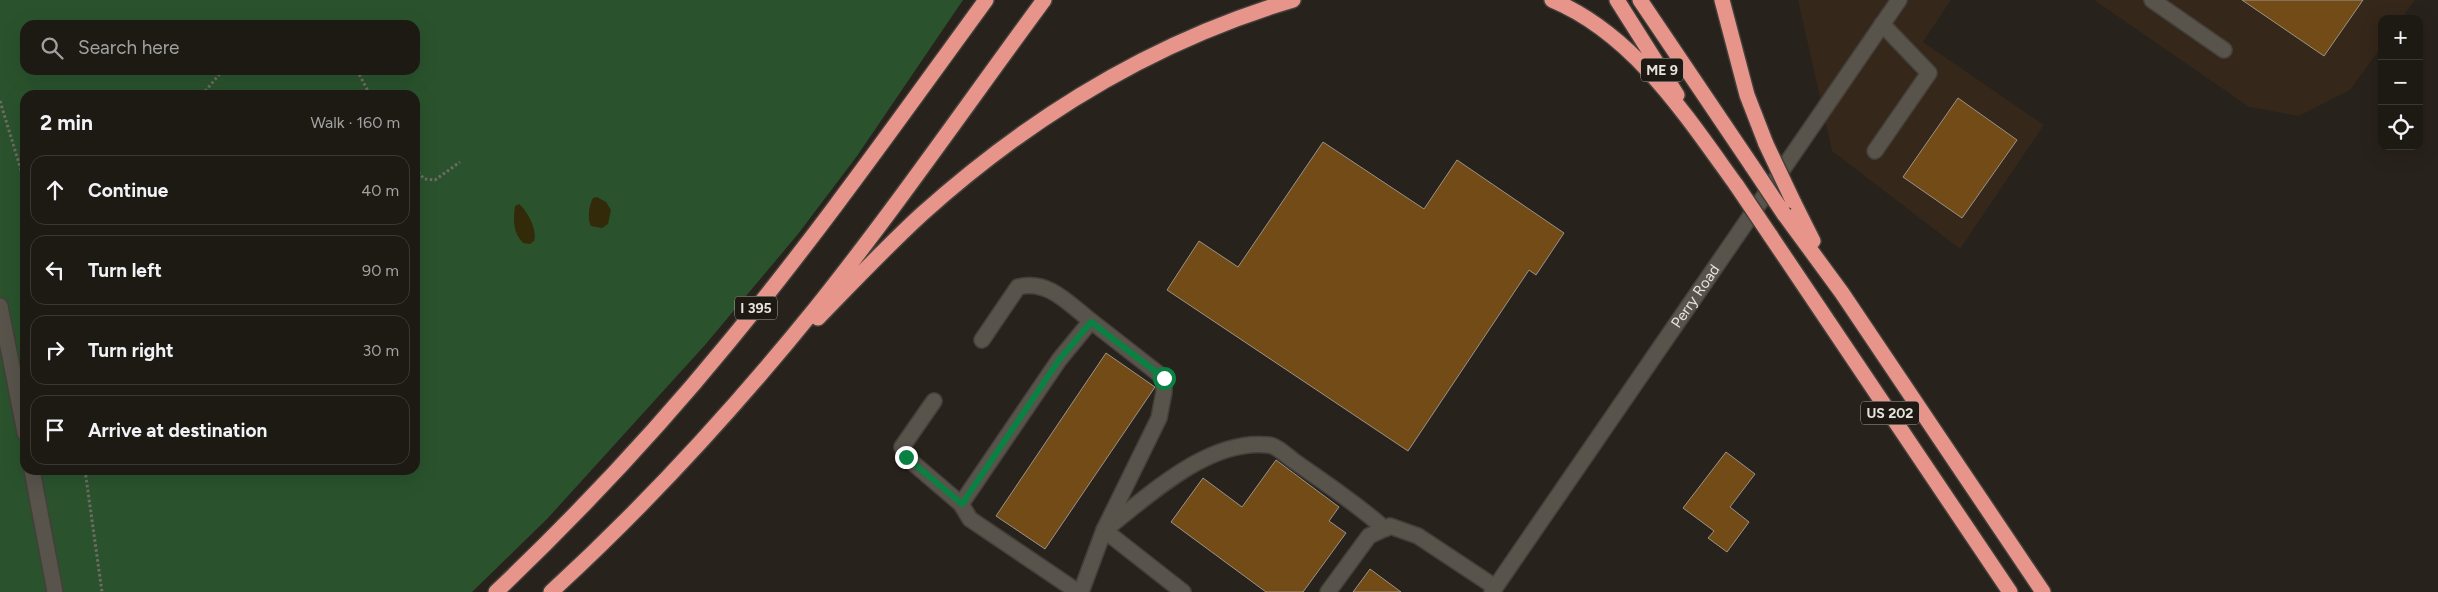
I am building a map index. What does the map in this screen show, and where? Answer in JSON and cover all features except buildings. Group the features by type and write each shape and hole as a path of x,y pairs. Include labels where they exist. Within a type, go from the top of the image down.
{"highway":[{"name":"I 395","path":"496,592 557,532 646,439 729,342 846,191 986,0"},
{"name":"I 395","path":"551,592 650,495 735,404 852,261 1044,0"},
{"path":"735,404 921,215 1011,141 1080,96 1146,58 1237,19 1293,0"},
{"path":"1552,0 1587,18 1625,48 1650,74 1705,141"},
{"name":"ME 9","path":"1617,0 1660,66 1705,141"},
{"path":"1640,0 1784,214 1842,293"},
{"path":"1722,0 1747,95 1766,144 1793,201 1842,293"},
{"name":"US 202","path":"1705,141 1770,234 2010,592"},
{"name":"US 202","path":"1842,293 2042,592"}],"street":[{"name":"Perry Road","path":"1494,590 1899,0"},
{"path":"2152,0 2224,50"},
{"path":"1875,152 1928,73 1882,24"},
{"path":"934,401 902,447 906,457 962,504 970,519 1079,592 1104,530 1159,418 1164,392 1164,378 1050,289 1032,283 1018,287 982,340"},
{"path":"0,306 20,408"},
{"path":"962,504 1059,360 1091,322"},
{"path":"1104,530 1168,481 1199,461 1239,445 1271,445 1361,508 1385,529"},
{"path":"33,475 55,592"},
{"path":"1328,592 1370,536 1390,526 1418,536 1494,590"},
{"path":"1104,530 1183,592"}],"path":[{"path":"206,90 219,75"},
{"path":"360,75 368,90"},
{"path":"0,101 20,167"},
{"path":"420,174 424,179 435,180 460,162"},
{"path":"86,475 102,592"}],"shaded area":[{"path":"1798,0 1951,0 1923,42 2044,125 1960,249 1832,151"},
{"path":"2094,0 2415,0 2404,15 2378,15 2378,52 2350,90 2299,116 2249,107"}],"green space":[{"path":"0,0 963,0 857,156 798,234 705,345 547,519 472,592 0,592"}],"sand":[{"path":"597,197 606,202 611,210 608,224 602,228 591,226 589,220 593,198"},
{"path":"519,204 533,226 535,237 534,241 530,244 523,243 517,235 514,221 515,206"}],"route":[{"path":"906,457 962,504 1059,360 1091,322 1164,378"}]}
